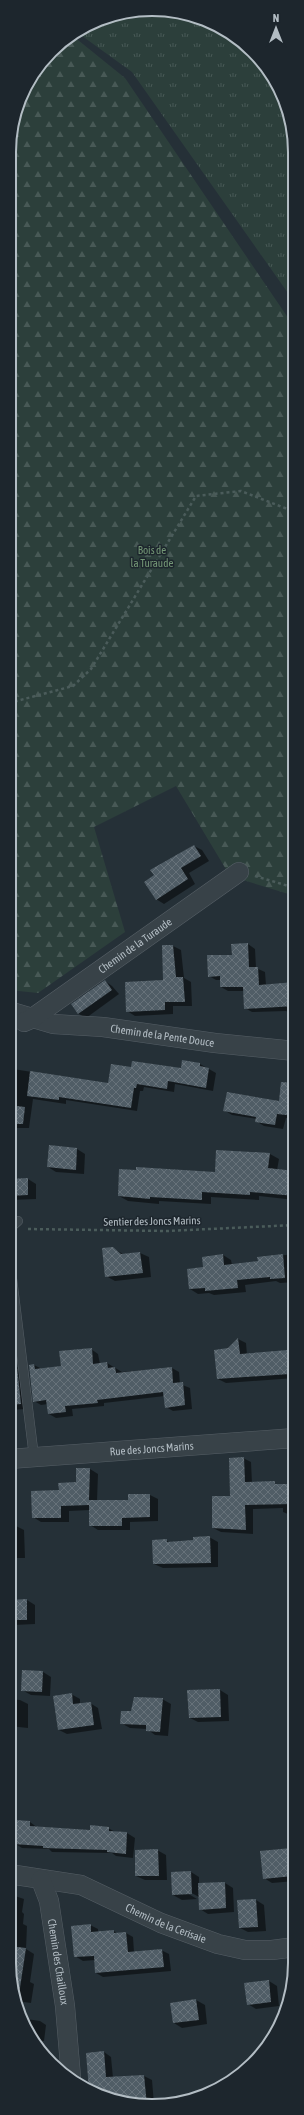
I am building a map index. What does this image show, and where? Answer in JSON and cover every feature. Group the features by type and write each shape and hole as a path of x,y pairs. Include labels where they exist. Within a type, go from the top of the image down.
{"street":[{"name":"Chemin de la Turaude","path":"16,1023 31,1019 239,872"},
{"path":"16,1014 31,1019"},
{"name":"Chemin de la Pente Douce","path":"31,1019 53,1024 103,1027 215,1043 288,1050"},
{"name":"Rue des Joncs Marins","path":"16,1458 288,1439"},
{"path":"16,1875 41,1880"},
{"name":"Chemin de la Cerisaie","path":"41,1880 81,1885 156,1920 218,1944 245,1950 272,1950 288,1948"},
{"name":"Chemin des Chailloux","path":"41,1880 49,1902 65,2006 71,2072"}],"lane":[{"path":"16,1311 34,1457"}],"path":[{"path":"16,701 73,686 91,669 196,496 241,491 288,509"},
{"path":"239,872 288,886"},
{"name":"Sentier des Joncs Marins","path":"16,1229 167,1231 288,1225"}],"green space":[{"path":"161,16 179,19 204,26 228,39 242,50 260,69 270,84 281,108 288,143 288,293 132,72 82,36 108,23 134,17"},
{"name":"Bois de la Turaude","path":"76,39 125,78 288,318 288,894 230,876 176,786 94,827 125,932 38,993 16,991 16,143 26,100 34,84 44,69 56,56"}],"building":[{"path":"194,845 201,856 181,868 188,879 156,900 144,882 154,875 150,870"},
{"path":"248,943 249,967 258,967 259,985 288,983 288,1006 244,1009 243,987 220,987 220,976 208,977 207,955 232,955 231,944"},
{"path":"162,945 173,945 176,977 183,977 185,1002 165,1002 165,1010 126,1012 125,982 163,980"},
{"path":"105,980 112,990 78,1014 71,1004"},
{"path":"182,1060 200,1063 200,1066 209,1068 206,1088 168,1081 167,1089 137,1084 136,1088 134,1088 131,1108 59,1097 59,1100 27,1096 30,1071 108,1083 111,1064 131,1067 132,1061 181,1068"},
{"path":"281,1082 288,1082 288,1115 277,1114 275,1125 255,1122 256,1117 223,1111 227,1092 279,1101"},
{"path":"16,1106 25,1107 23,1124 16,1124"},
{"path":"49,1145 77,1148 76,1170 47,1167"},
{"path":"216,1150 270,1153 268,1168 288,1170 288,1195 250,1192 250,1195 202,1192 202,1200 150,1197 150,1199 118,1196 119,1169 136,1170 136,1167 215,1172"},
{"path":"28,1178 28,1195 16,1196 16,1179"},
{"path":"113,1247 121,1254 140,1252 143,1273 105,1277 102,1248"},
{"path":"223,1254 224,1265 258,1261 257,1257 283,1254 285,1278 270,1279 270,1277 237,1280 238,1288 205,1291 205,1288 189,1289 187,1269 203,1267 202,1257"},
{"path":"238,1338 240,1354 288,1350 288,1374 217,1379 214,1350 228,1348"},
{"path":"92,1348 93,1364 107,1362 108,1368 115,1367 116,1373 172,1367 173,1383 183,1382 185,1405 165,1408 163,1392 97,1400 98,1403 65,1406 66,1412 48,1414 46,1400 33,1402 29,1365 34,1364 35,1369 61,1366 59,1351"},
{"path":"16,1366 21,1404 16,1404"},
{"path":"244,1457 245,1482 275,1481 275,1484 288,1484 288,1504 245,1505 246,1530 212,1528 212,1496 230,1496 229,1458"},
{"path":"76,1468 90,1468 89,1500 128,1500 128,1494 150,1494 150,1517 122,1518 122,1526 89,1526 89,1505 61,1506 61,1518 32,1518 31,1491 59,1490 58,1483 76,1482"},
{"path":"210,1536 211,1563 153,1564 152,1540 167,1539 167,1542 193,1540 193,1537"},
{"path":"27,1599 27,1620 16,1620 16,1600"},
{"path":"22,1670 43,1671 42,1692 21,1691"},
{"path":"220,1689 221,1717 189,1718 187,1690"},
{"path":"72,1693 73,1704 91,1702 94,1725 58,1730 53,1696"},
{"path":"134,1697 163,1698 160,1732 146,1731 146,1725 120,1724 121,1711 131,1711"},
{"path":"16,1820 30,1821 30,1826 90,1830 90,1825 109,1827 109,1831 127,1832 126,1854 107,1852 107,1850 43,1848 43,1846 16,1844"},
{"path":"288,1848 288,1876 263,1879 260,1851"},
{"path":"158,1849 159,1876 135,1876 135,1850"},
{"path":"191,1871 192,1894 172,1895 171,1872"},
{"path":"225,1882 226,1908 199,1910 198,1883"},
{"path":"256,1899 258,1927 239,1928 237,1900"},
{"path":"91,1924 91,1932 114,1930 114,1933 126,1932 128,1952 162,1949 164,1967 95,1973 94,1956 74,1957 71,1926"},
{"path":"16,1947 26,1948 19,1992 16,1972"},
{"path":"269,1980 271,2002 247,2005 244,1983"},
{"path":"196,1999 199,2020 173,2023 170,2003"},
{"path":"104,2051 106,2077 144,2075 146,2099 134,2098 117,2094 100,2089 88,2083 86,2053"}]}
